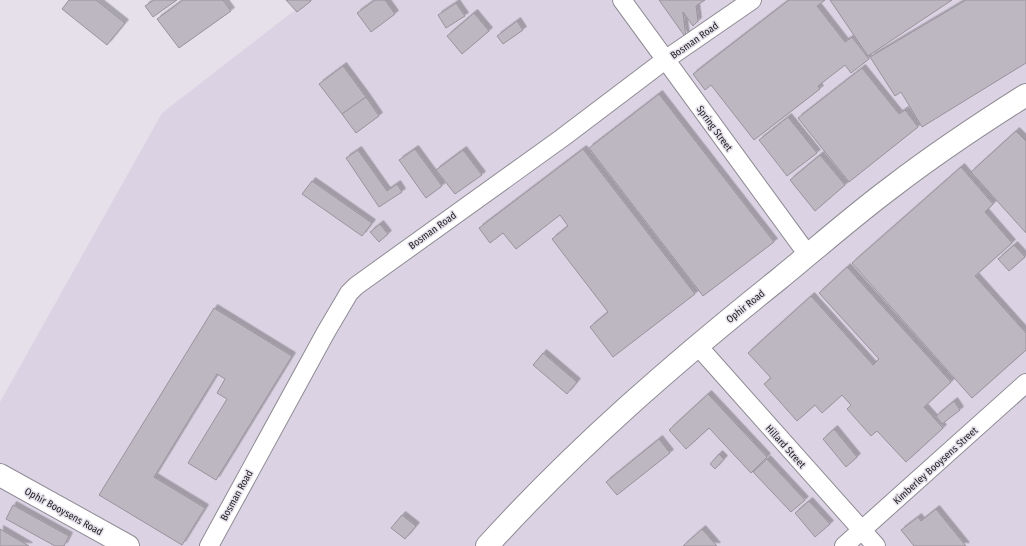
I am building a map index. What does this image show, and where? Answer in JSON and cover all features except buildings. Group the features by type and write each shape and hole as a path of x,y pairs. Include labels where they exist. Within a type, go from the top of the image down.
{"street":[{"name":"Spring Street","path":"622,0 808,255"},
{"name":"Bosman Road","path":"208,546 349,293 356,286 555,142 665,60 752,0"},
{"name":"Ophir Road","path":"486,546 543,485 594,435 697,345 892,187 965,134 1026,95"},
{"name":"Hillard Street","path":"697,345 876,546"},
{"name":"Kimberley Booysens Street","path":"844,546 1026,383"},
{"name":"Ophir Booysens Road","path":"0,475 128,546"}],"shaded area":[{"path":"308,0 1026,0 1026,546 0,546 0,402 162,113"}]}
